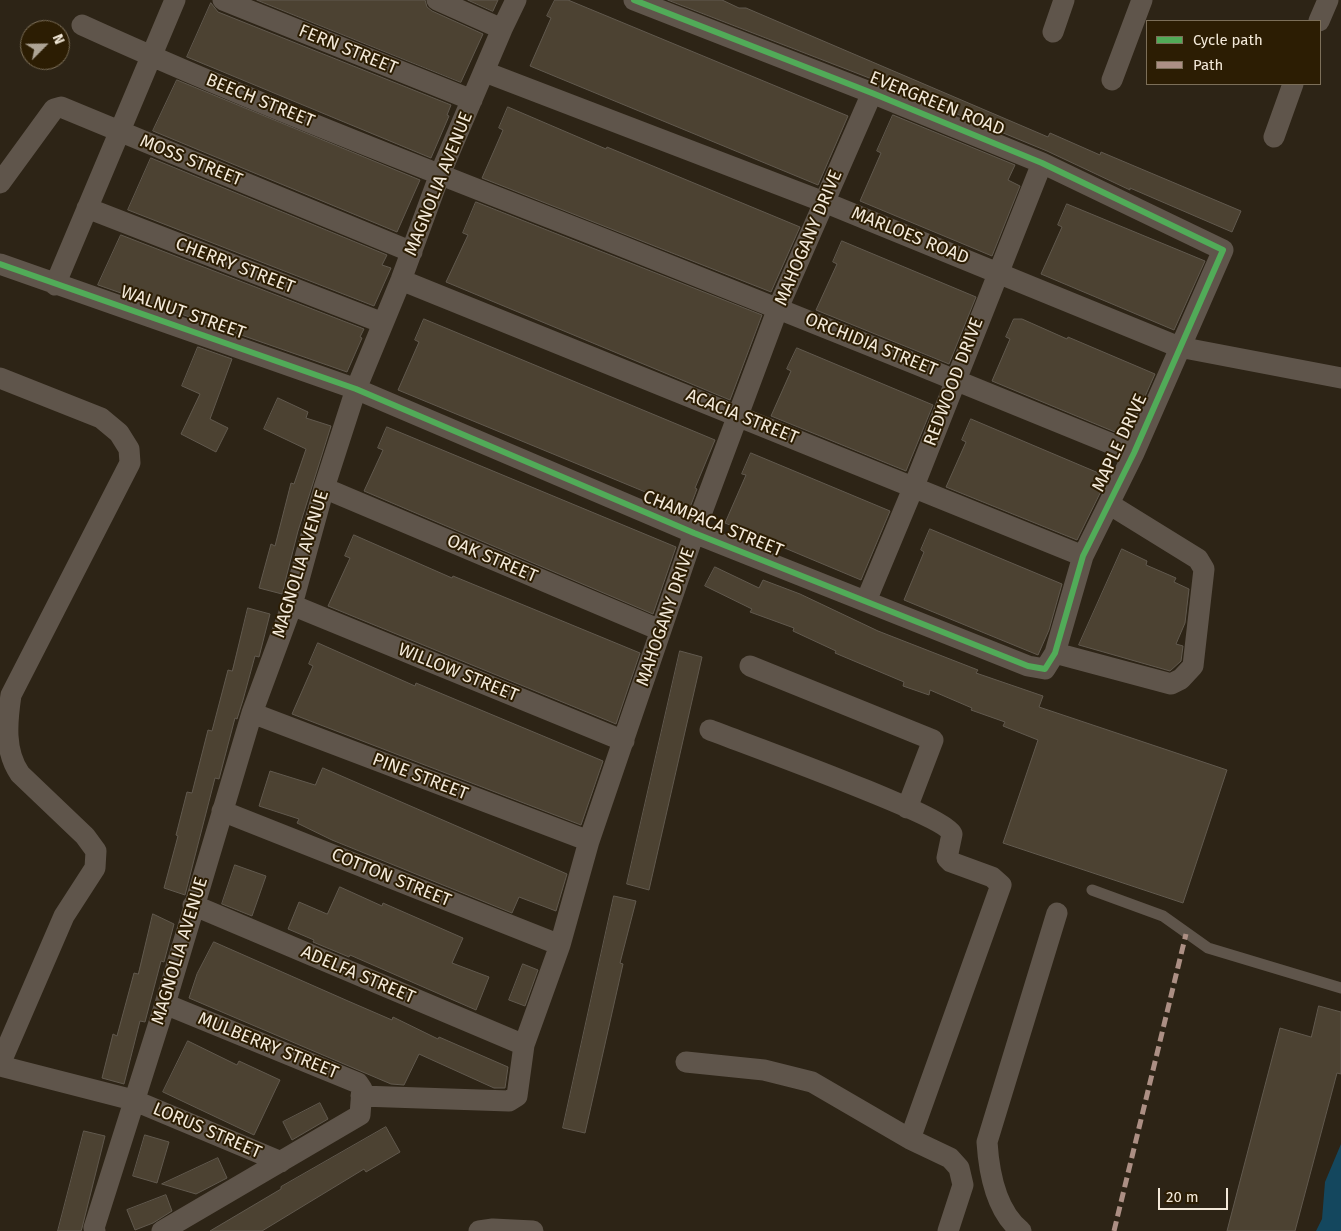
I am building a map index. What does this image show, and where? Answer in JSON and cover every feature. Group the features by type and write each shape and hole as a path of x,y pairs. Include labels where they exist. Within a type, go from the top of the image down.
{"street":[{"path":"55,285 175,0"},
{"name":"FERN STREET","path":"223,0 472,100"},
{"path":"437,0 502,29"},
{"name":"MAGNOLIA AVENUE","path":"95,1231 94,1228 165,1004 252,713 292,605 324,488 356,389 412,252 440,174 516,0"},
{"name":"EVERGREEN ROAD","path":"634,0 872,93 1042,163 1223,250"},
{"path":"1053,32 1064,0"},
{"path":"1112,80 1142,0"},
{"path":"1319,20 1328,0"},
{"name":"BEECH STREET","path":"82,25 151,56 440,174"},
{"name":"MARLOES ROAD","path":"485,72 824,202 998,271 1179,347 1341,378"},
{"path":"1274,137 1293,85"},
{"name":"MAHOGANY DRIVE","path":"361,1096 509,1101 517,1096 524,1046 560,945 589,841 694,533 778,308 872,93"},
{"name":"MOSS STREET","path":"0,183 54,109 61,108 412,252"},
{"name":"REDWOOD DRIVE","path":"866,601 914,486 1042,163"},
{"name":"ORCHIDIA STREET","path":"440,174 778,308 1134,453"},
{"name":"CHERRY STREET","path":"87,208 383,323"},
{"name":"MAPLE DRIVE","path":"1055,653 1083,556 1134,453 1223,250"},
{"name":"WALNUT STREET","path":"0,264 55,285 356,389"},
{"name":"ACACIA STREET","path":"401,280 1083,556"},
{"path":"0,378 101,418 119,433 129,449 130,463 11,694 8,716 8,747 12,763 20,774 85,836 96,852 95,868 64,916 0,1065 133,1100"},
{"name":"CHAMPACA STREET","path":"356,389 694,533 1028,666 1045,669 1055,653"},
{"name":"OAK STREET","path":"324,488 660,630"},
{"path":"1055,653 1171,684 1181,679 1193,666 1204,568 1198,559 1109,504"},
{"name":"WILLOW STREET","path":"292,605 624,741"},
{"path":"750,666 933,740 907,808"},
{"name":"PINE STREET","path":"252,713 589,841"},
{"path":"710,730 907,808 950,830 952,834 947,855 951,862 992,877 1001,885 910,1139"},
{"name":"COTTON STREET","path":"222,811 560,945"},
{"name":"ADELFA STREET","path":"193,906 524,1046"},
{"path":"1021,1231 1010,1222 1002,1208 988,1166 987,1142 1057,913"},
{"name":"MULBERRY STREET","path":"165,1004 358,1083 362,1089 361,1096"},
{"path":"686,1062 764,1070 812,1082 910,1139 950,1158 959,1168 963,1185 948,1231"},
{"path":"162,1231 360,1116 361,1096"},
{"name":"LORUS STREET","path":"133,1100 281,1162"},
{"path":"479,1231 493,1229 533,1231"}],"lane":[{"path":"1092,890 1163,916 1208,948 1341,988"}],"water":[{"path":"1341,1144 1341,1231 1316,1231 1322,1219 1325,1182"}],"building":[{"path":"257,0 425,0 427,7 432,11 483,34 461,82"},
{"path":"468,0 498,0 493,11"},
{"path":"555,0 568,0 848,116 818,185 530,66 551,18 547,16"},
{"path":"668,0 722,0 739,8 746,8 1048,137 1050,133 1100,155 1101,152 1241,211 1232,232 1130,188 1130,190 1047,151 877,81"},
{"path":"211,3 218,12 451,105 447,115 449,116 431,158 187,57"},
{"path":"177,80 420,180 397,232 153,131"},
{"path":"508,107 606,149 607,147 800,227 771,292 482,178 503,130 499,128"},
{"path":"893,115 1015,165 1008,180 1020,186 992,256 860,201 881,153 877,151"},
{"path":"151,158 387,255 382,265 391,268 374,306 128,210"},
{"path":"476,202 762,315 730,400 446,282 468,235 463,233"},
{"path":"1067,204 1205,261 1174,330 1041,274 1062,227 1058,225"},
{"path":"121,235 364,329 347,372 98,285"},
{"path":"842,241 976,297 949,364 816,310 837,264 833,262"},
{"path":"424,319 715,440 695,488 697,489 689,510 398,390 419,342 415,340"},
{"path":"1014,319 1022,319 1155,374 1127,437 992,381 1010,339 1006,337"},
{"path":"198,347 232,359 210,419 228,428 216,452 181,434 200,394 182,386"},
{"path":"797,348 933,405 906,471 771,416 791,371 787,369"},
{"path":"278,398 308,412 306,418 331,426 298,531 282,594 259,588 271,544 275,546 291,483 294,484 306,449 264,429"},
{"path":"971,419 1108,477 1077,540 946,487 966,442 962,440"},
{"path":"387,427 676,547 653,614 364,491 383,450 378,448"},
{"path":"751,453 890,511 861,580 725,523 746,475 742,474"},
{"path":"930,529 1062,584 1049,630 1038,655 904,600 924,552 921,550"},
{"path":"354,535 452,578 453,576 640,653 616,724 328,606 350,558 345,556"},
{"path":"1122,549 1147,561 1146,565 1176,578 1174,582 1189,589 1185,623 1176,644 1183,646 1181,661 1170,671 1079,645"},
{"path":"715,567 759,588 763,580 800,594 878,631 978,670 976,673 1043,696 1039,707 1227,770 1183,903 1003,843 1038,740 1003,726 1005,722 971,710 972,708 930,690 929,695 903,686 904,682 835,653 836,651 793,631 794,628 750,612 752,609 705,586"},
{"path":"248,608 270,614 259,657 255,656 237,719 235,718 219,779 215,778 185,895 164,888 187,792 192,793 208,730 212,731 228,670 232,671"},
{"path":"318,643 415,686 416,683 603,761 581,825 292,714 313,666 309,664"},
{"path":"680,651 702,657 649,890 627,884"},
{"path":"323,768 567,874 556,911 519,897 512,913 332,840 297,823 299,819 259,806 270,771 315,785"},
{"path":"235,865 266,876 252,916 222,904"},
{"path":"340,887 382,906 383,903 463,938 452,963 489,977 476,1010 350,955 349,957 313,942 314,940 288,929 299,902 327,914"},
{"path":"614,896 636,901 620,963 623,964 585,1133 563,1128"},
{"path":"153,914 174,924 164,962 161,961 145,1022 140,1021 124,1084 102,1078 113,1034 117,1036 134,973 138,974"},
{"path":"214,942 392,1020 393,1017 438,1039 439,1037 508,1067 505,1088 494,1088 419,1054 404,1085 391,1084 189,998 197,974"},
{"path":"523,964 538,970 525,1006 509,1000"},
{"path":"1319,1006 1341,1012 1341,1074 1337,1073 1295,1231 1227,1231 1280,1028 1311,1037"},
{"path":"188,1041 237,1065 239,1061 280,1080 254,1135 163,1092"},
{"path":"320,1103 328,1119 292,1140 283,1122"},
{"path":"386,1127 400,1152 366,1172 364,1169 262,1231 210,1231 281,1189 281,1187"},
{"path":"84,1131 105,1136 82,1228 81,1231 58,1231"},
{"path":"145,1135 169,1142 157,1183 133,1176"},
{"path":"218,1158 227,1178 196,1194 162,1184"},
{"path":"166,1195 172,1211 153,1223 135,1230 127,1210"}],"marked path":[{"path":"1114,1231 1186,934"}],"cycle path":[{"path":"0,264 356,389 694,533 1028,666 1045,669 1055,653 1083,556 1134,453 1223,250 1042,163 872,93 634,0"}]}
